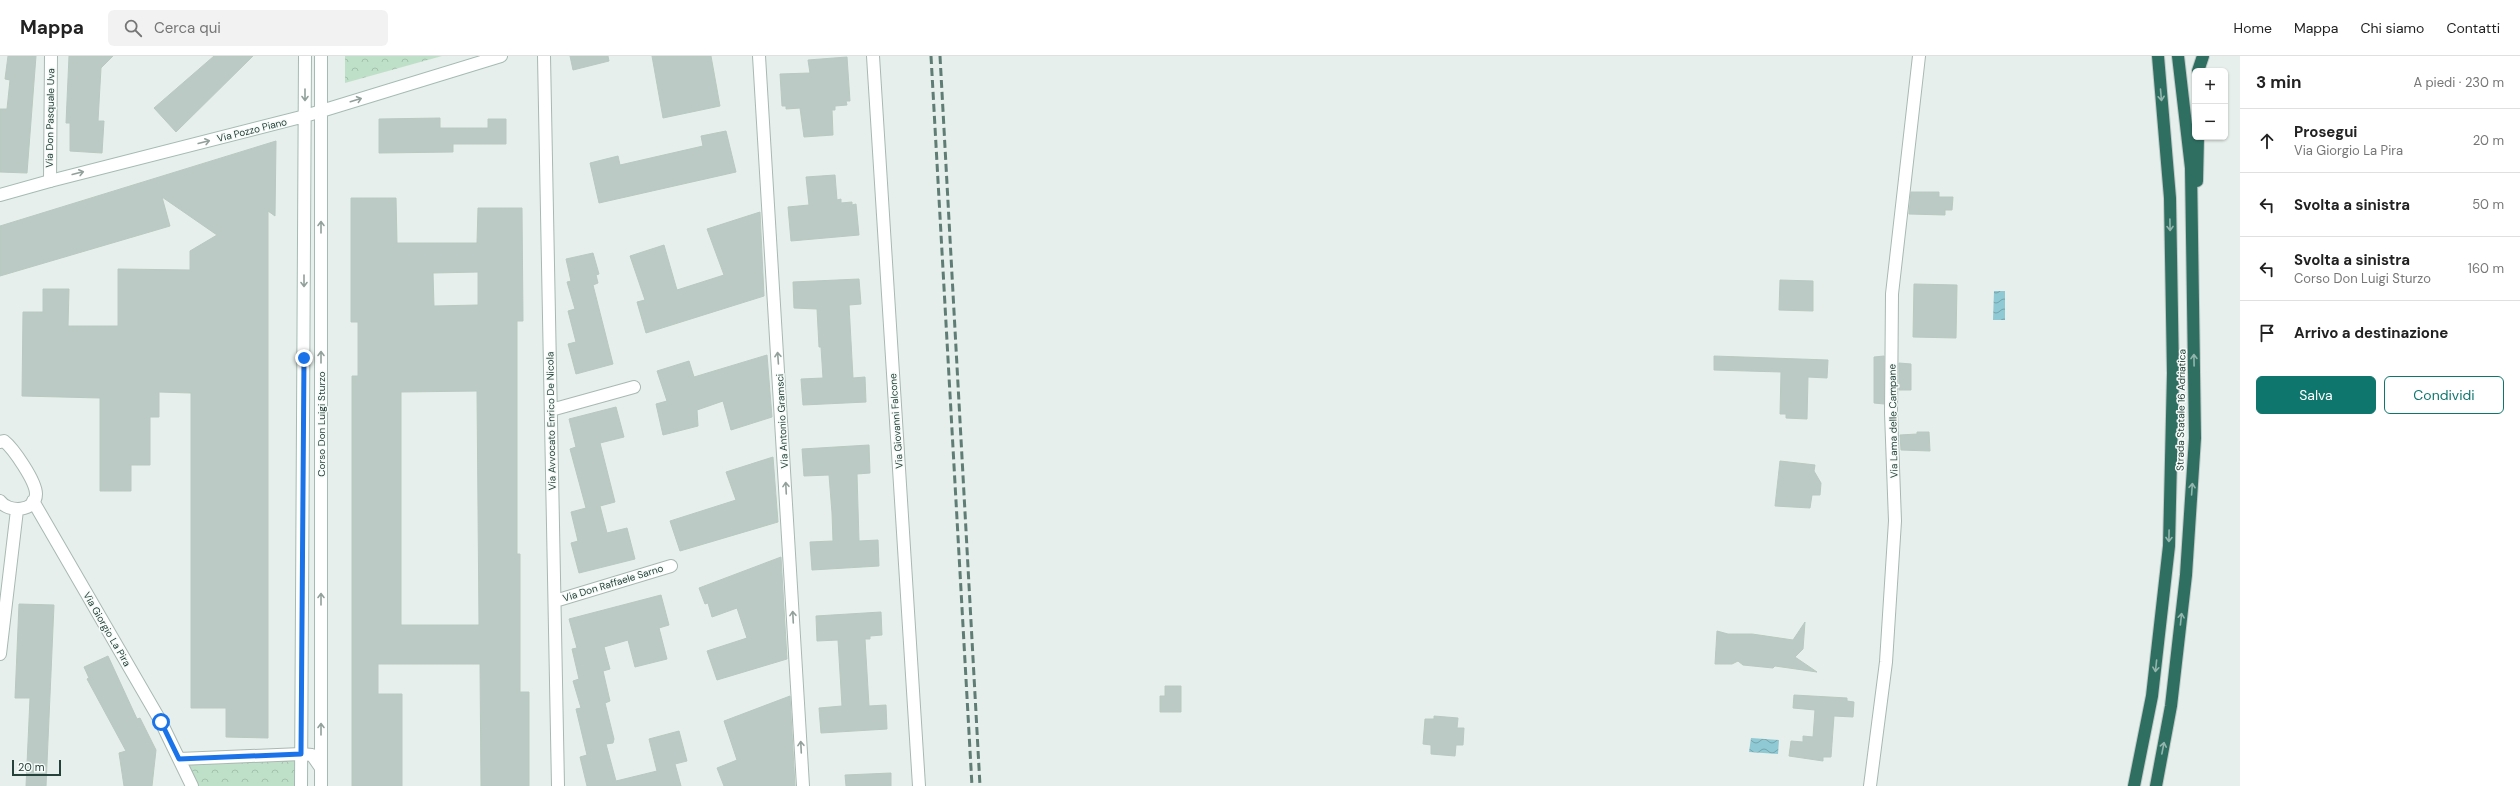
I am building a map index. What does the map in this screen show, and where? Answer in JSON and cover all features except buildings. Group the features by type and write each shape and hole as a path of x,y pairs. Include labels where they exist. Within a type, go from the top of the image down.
{"highway":[{"name":"Strada Statale 16 Adriatica","path":"2134,786 2152,696 2169,546 2173,373 2170,198 2158,56"},
{"name":"Strada Statale 16 Adriatica","path":"2156,786 2172,698 2186,574 2195,438 2193,220 2191,168 2178,56"},
{"path":"2199,68 2203,56"},
{"path":"2193,220 2199,164 2198,140"}],"street":[{"name":"Via Don Pasquale Uva","path":"50,181 51,56"},
{"name":"Corso Don Luigi Sturzo","path":"301,786 305,56"},
{"name":"Corso Don Luigi Sturzo","path":"321,56 321,786"},
{"name":"Via Pozzo Piano","path":"0,196 50,181 305,116 501,56"},
{"name":"Via Avvocato Enrico De Nicola","path":"544,56 558,786"},
{"name":"Via Antonio Gramsci","path":"758,56 804,786"},
{"name":"Via Giovanni Falcone","path":"873,56 919,786"},
{"name":"Via Lama delle Campane","path":"1870,786 1886,662 1895,521 1891,413 1892,294 1919,56"},
{"path":"551,410 634,387"},
{"path":"0,442 4,441 12,447 34,486 36,494 33,501 17,510 8,509 0,501"},
{"name":"Via Giorgio La Pira","path":"33,501 161,722 192,786"},
{"path":"0,654 17,510"},
{"name":"Via Don Raffaele Sarno","path":"555,600 670,566"},
{"path":"179,759 301,754 312,755 321,768"}],"green space":[{"path":"345,56 442,56 345,83"},
{"path":"296,760 296,786 199,786 187,764"}],"water":[{"path":"1994,291 2005,291 2005,320 1993,320"},
{"path":"1751,738 1779,740 1778,754 1749,752"}],"railway":[{"path":"931,56 972,786"},
{"path":"940,56 980,786"}],"route":[{"path":"161,722 179,759 301,754 304,358"}]}
